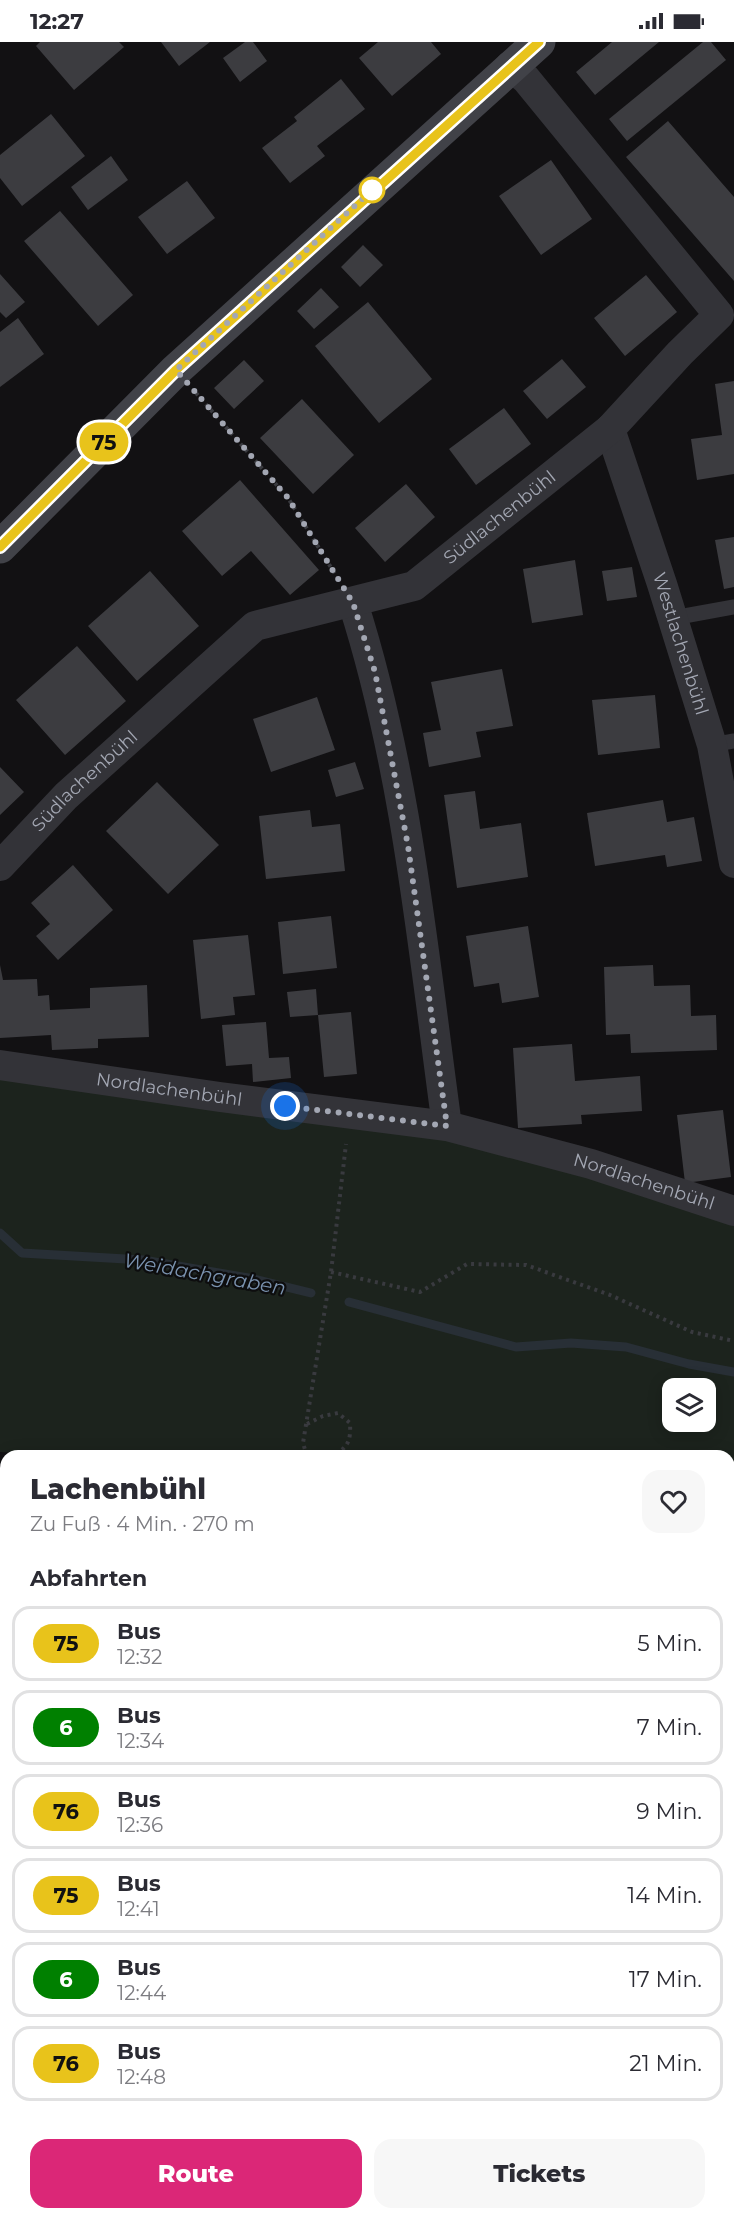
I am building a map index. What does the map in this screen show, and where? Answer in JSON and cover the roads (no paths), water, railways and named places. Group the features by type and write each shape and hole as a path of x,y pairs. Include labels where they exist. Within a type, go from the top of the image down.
{"main road":[{"path":"0,547 176,370 539,42"}],"street":[{"name":"Südlachenbühl","path":"0,866 66,796 255,626 414,586 610,429 680,353 719,315 526,79 510,66"},
{"name":"Westlachenbühl","path":"610,429 673,618 723,743 734,863"},
{"path":"353,603 375,672 406,834 447,1126"},
{"name":"Nordlachenbühl","path":"0,1065 447,1126 591,1164 734,1210"}],"lane":[{"path":"673,618 734,607"}],"waterway":[{"name":"Weidachgraben","path":"0,1233 22,1253 143,1260 254,1279 311,1293"},
{"name":"Weidachgraben","path":"349,1302 516,1347 571,1343 626,1347 689,1364 734,1372"}]}
